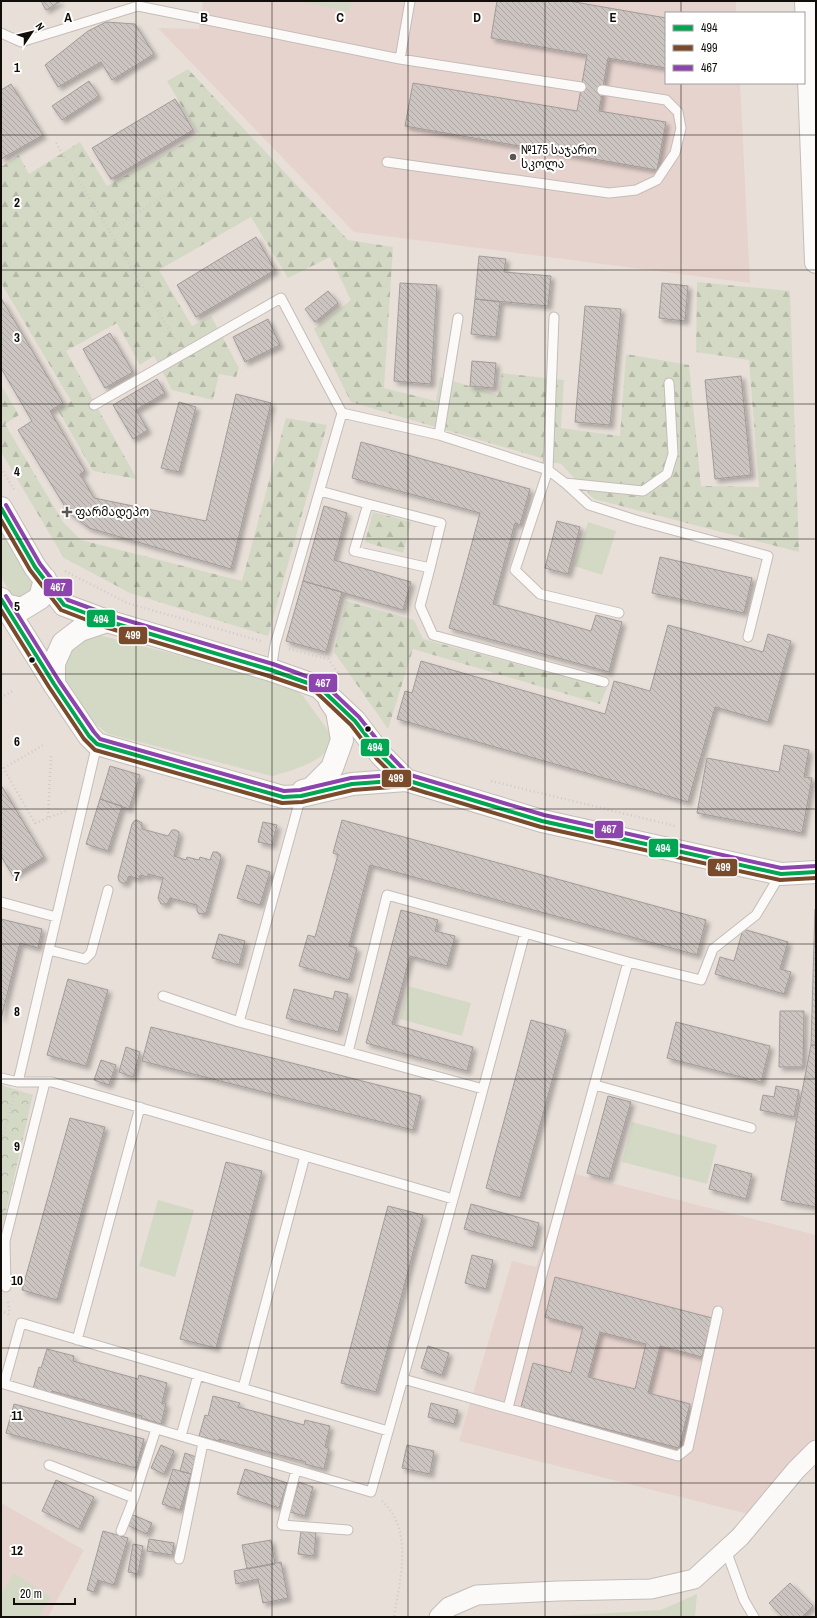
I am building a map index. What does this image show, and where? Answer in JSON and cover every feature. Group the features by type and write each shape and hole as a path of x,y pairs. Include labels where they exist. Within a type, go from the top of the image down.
{"street":[{"path":"809,8 816,262"},
{"path":"1,508 35,566 64,604 106,621 271,670 319,687 355,720 381,755 406,780"},
{"path":"3,602 22,609 40,598 45,579"},
{"path":"3,602 54,684 89,736 97,744 292,797 352,784 406,780 542,821 780,874 816,872"},
{"path":"54,684 54,663 63,643 80,630 106,621"},
{"path":"292,797 311,789 332,768 342,740 337,711 319,687"},
{"path":"439,1617 449,1607 477,1595 558,1591 651,1589 694,1579 740,1537 796,1470 816,1450"}],"lane":[{"path":"400,59 410,1"},
{"path":"1,33 21,42 137,4 400,59 581,87"},
{"path":"387,162 609,193 636,190 657,180 675,153 680,128 678,112 666,100 602,90"},
{"path":"94,405 281,298 342,413 275,645 271,670"},
{"path":"554,317 548,470 515,570 540,594 619,613"},
{"path":"439,435 458,318"},
{"path":"565,483 643,491 667,474 673,454 669,383"},
{"path":"342,413 439,435 548,470 565,483 588,505 636,520 768,556 748,637"},
{"path":"320,491 441,523 420,606 433,635 604,682"},
{"path":"368,504 354,551 430,568"},
{"path":"18,1082 97,744"},
{"path":"239,1022 292,797"},
{"path":"348,1052 387,895 628,962 701,980 713,949 756,916 780,874"},
{"path":"49,950 85,958 91,953 108,890"},
{"path":"1,902 56,917"},
{"path":"388,1431 21,1323 4,1384 371,1492 453,1199 525,933"},
{"path":"508,1408 543,1271 628,962"},
{"path":"163,996 239,1022 483,1090"},
{"path":"1,1078 18,1082 52,1082 453,1199"},
{"path":"6,1287 5,1241 45,1082"},
{"path":"595,1084 751,1128"},
{"path":"77,1340 140,1107"},
{"path":"243,1388 305,1156"},
{"path":"403,1379 678,1456 688,1448 718,1311"},
{"path":"181,1436 198,1375"},
{"path":"121,1531 134,1498 156,1429"},
{"path":"179,1559 203,1443"},
{"path":"49,1464 134,1498"},
{"path":"296,1470 282,1525 348,1530"},
{"path":"726,1550 744,1600 754,1617"}],"path":[{"path":"56,143 183,354"},
{"path":"109,230 200,174"},
{"path":"1,698 14,690"},
{"path":"4,768 45,744"},
{"path":"48,817 51,755"},
{"path":"1,764 35,823 82,804"},
{"path":"1,1144 18,1082"},
{"path":"371,1492 390,1509 401,1530 402,1560 394,1617"}],"shaded area":[{"name":"№175 საჯარო სკოლა","path":"203,1 736,1 736,12 665,12 665,84 740,84 750,283 354,232 158,28 199,29"},
{"path":"567,1172 816,1235 816,1438 748,1514 459,1441 512,1261 536,1267"},
{"path":"1,1503 84,1550 48,1617 1,1617"}],"green space":[{"path":"297,1 352,1 349,12"},
{"path":"188,69 348,240 393,247 384,388 436,401 440,377 498,395 502,373 564,380 561,428 620,436 626,354 689,365 701,486 759,487 749,360 696,352 697,282 790,291 799,552 594,499 561,464 351,402 314,329 351,300 330,257 288,278 251,217 159,270 192,326 211,316 239,368 236,377 219,374 213,400 172,390 154,356 140,365 117,323 66,351 137,479 93,471 58,410 71,401 1,283 1,167 19,155 29,174 80,142 107,186 199,135 167,81"},
{"path":"1,385 19,415 5,424 63,522 81,540 242,581 286,418 327,425 268,636 130,593 64,558 1,452"},
{"path":"373,512 411,522 403,553 365,542"},
{"path":"588,522 616,531 602,575 574,566"},
{"path":"1,529 33,586 30,594 19,599 13,597 1,577"},
{"path":"346,601 414,620 423,639 607,688 600,704 413,649 388,729 334,652"},
{"path":"91,633 284,682 303,696 330,733 329,746 326,752 320,757 304,766 272,776 108,734 85,716 71,693 61,666 66,648"},
{"path":"408,986 471,1003 462,1036 400,1019"},
{"path":"1,1085 33,1095 1,1233"},
{"path":"632,1122 717,1145 707,1184 622,1162"},
{"path":"158,1200 194,1210 175,1277 139,1266"},
{"path":"14,1573 51,1597 39,1617 1,1617 1,1594"},
{"path":"697,1594 695,1617 541,1617 661,1610"}],"building":[{"path":"41,1 61,1 46,10"},
{"path":"497,1 569,1 665,18 665,68 608,58 599,111 666,122 657,170 405,126 413,83 577,111 587,55 491,38"},
{"path":"106,22 135,24 154,54 112,80 101,62 58,87 45,65 88,31"},
{"path":"89,81 99,96 62,120 52,106"},
{"path":"11,84 43,135 1,159 1,90"},
{"path":"175,99 193,130 111,179 92,148"},
{"path":"256,237 275,270 196,317 177,285"},
{"path":"479,256 506,259 504,272 551,276 548,306 475,299"},
{"path":"400,283 437,285 431,384 394,381"},
{"path":"662,283 688,286 685,321 659,318"},
{"path":"328,291 338,303 315,322 305,309"},
{"path":"1,298 63,403 50,411 85,471 80,474 94,498 206,521 236,394 271,403 231,569 89,528 69,513 18,430 32,421 1,368"},
{"path":"475,299 500,302 496,337 471,334"},
{"path":"585,306 621,309 610,425 575,422"},
{"path":"268,319 280,345 245,362 233,337"},
{"path":"110,333 133,372 105,388 83,349"},
{"path":"472,361 496,363 494,388 470,386"},
{"path":"741,376 751,475 715,479 705,380"},
{"path":"157,379 165,393 136,410 148,430 133,439 113,405"},
{"path":"179,402 196,407 179,472 161,468"},
{"path":"361,442 530,489 520,525 515,523 493,604 591,631 596,615 622,622 609,672 449,628 480,513 352,478"},
{"path":"324,506 347,513 334,560 411,582 403,610 303,581"},
{"path":"557,521 580,527 568,574 545,568"},
{"path":"660,557 752,578 744,613 652,593"},
{"path":"303,581 342,592 326,652 286,641"},
{"path":"668,625 763,652 768,634 791,641 768,722 715,707 688,802 397,719 405,691 412,693 421,661 605,714 614,681 650,691"},
{"path":"784,745 809,750 804,777 812,778 802,833 697,813 707,758 779,772"},
{"path":"110,766 140,775 129,809 100,799"},
{"path":"1,785 44,857 13,876 1,856"},
{"path":"100,799 122,806 108,851 86,844"},
{"path":"137,820 142,823 142,829 168,836 172,830 179,832 174,856 186,860 187,857 199,860 200,857 210,860 213,852 220,854 221,858 206,913 199,914 197,911 197,905 170,898 167,904 161,904 158,898 163,878 148,874 148,877 140,875 139,879 129,876 126,883 119,881 118,877 132,824"},
{"path":"342,820 706,920 697,955 370,865 349,946 357,948 349,980 299,966 308,935 315,937 338,855 333,853"},
{"path":"263,822 277,825 272,845 258,842"},
{"path":"247,865 270,872 260,905 237,898"},
{"path":"815,909 816,1045 811,1045"},
{"path":"401,910 438,920 435,931 455,936 447,966 410,956 392,1024 473,1047 467,1071 366,1043"},
{"path":"1,919 42,929 38,948 20,943 1,1019"},
{"path":"743,929 788,942 780,969 791,972 784,994 715,974 720,957 734,961"},
{"path":"219,934 245,941 239,965 212,958"},
{"path":"68,979 108,990 86,1066 47,1055"},
{"path":"294,989 333,999 335,991 348,994 338,1032 286,1018"},
{"path":"780,1011 804,1011 803,1067 779,1067"},
{"path":"531,1020 566,1030 520,1198 486,1188"},
{"path":"676,1022 770,1046 761,1082 667,1058"},
{"path":"151,1027 421,1096 413,1130 142,1061"},
{"path":"811,1045 816,1045 816,1207 781,1200"},
{"path":"126,1047 140,1052 133,1077 119,1072"},
{"path":"101,1060 116,1065 109,1085 94,1080"},
{"path":"776,1086 799,1090 794,1117 760,1110 763,1095 774,1097"},
{"path":"608,1096 631,1102 609,1179 587,1173"},
{"path":"70,1118 105,1127 57,1300 22,1290"},
{"path":"226,1162 262,1171 216,1348 180,1339"},
{"path":"715,1164 752,1174 746,1199 709,1189"},
{"path":"471,1204 539,1223 533,1248 464,1229"},
{"path":"388,1206 423,1215 376,1392 341,1383"},
{"path":"472,1255 493,1260 486,1289 465,1283"},
{"path":"555,1277 712,1318 702,1357 660,1346 648,1393 690,1404 679,1448 521,1407 533,1363 571,1373 583,1327 545,1317","holes":["600,1332 646,1344 635,1389 588,1377"]},
{"path":"428,1346 449,1353 442,1375 421,1368"},
{"path":"47,1349 74,1356 73,1361 138,1379 139,1375 167,1383 162,1403 166,1404 161,1424 141,1418 142,1416 52,1391 51,1394 33,1389 39,1367 41,1368"},
{"path":"213,1396 240,1403 238,1407 304,1425 305,1420 330,1426 325,1447 329,1448 324,1469 305,1464 306,1462 219,1439 218,1441 199,1436 205,1415 208,1416"},
{"path":"431,1403 458,1410 454,1424 428,1417"},
{"path":"14,1404 144,1439 136,1468 6,1433"},
{"path":"161,1445 174,1451 164,1474 151,1468"},
{"path":"407,1445 434,1451 430,1474 402,1468"},
{"path":"185,1453 196,1457 191,1474 180,1471"},
{"path":"173,1469 191,1474 180,1510 162,1504"},
{"path":"245,1469 287,1483 279,1508 237,1494"},
{"path":"56,1480 94,1497 79,1529 42,1511"},
{"path":"299,1482 313,1487 305,1516 290,1512"},
{"path":"131,1514 152,1523 147,1534 127,1525"},
{"path":"103,1531 128,1538 114,1585 98,1580 94,1592 87,1590"},
{"path":"301,1531 316,1533 314,1556 298,1554"},
{"path":"149,1539 174,1543 172,1555 147,1551"},
{"path":"271,1540 275,1564 247,1569 242,1545"},
{"path":"133,1544 143,1546 138,1574 128,1572"},
{"path":"281,1562 288,1598 263,1603 258,1579 236,1584 234,1571"},
{"path":"790,1583 813,1606 802,1617 783,1617 769,1603"}],"transit line":[{"name":"467","path":"6,505 40,564 68,600 109,615 273,664 322,682 359,717 386,751 410,776"},
{"name":"494","path":"1,508 35,567 64,605 107,621 271,670 319,687 355,721 381,755 406,780 542,821 781,874 816,872"},
{"name":"499","path":"1,520 30,570 61,610 105,627 269,676 316,692 351,725 377,759 404,786 541,827 780,880 816,878"},
{"name":"467","path":"6,596 59,681 100,739 284,791 300,790 351,778 407,774 544,815 781,868 816,866"},
{"name":"494","path":"1,599 54,684 89,736 97,744 283,797 301,796 352,784 406,780 429,787"},
{"name":"499","path":"1,610 49,687 84,739 95,750 282,803 302,802 353,790 405,786 427,793"}],"place":[{"name":"№175 საჯარო სკოლა","path":"513,157"},
{"name":"ფარმადეპო","path":"67,512"}]}
